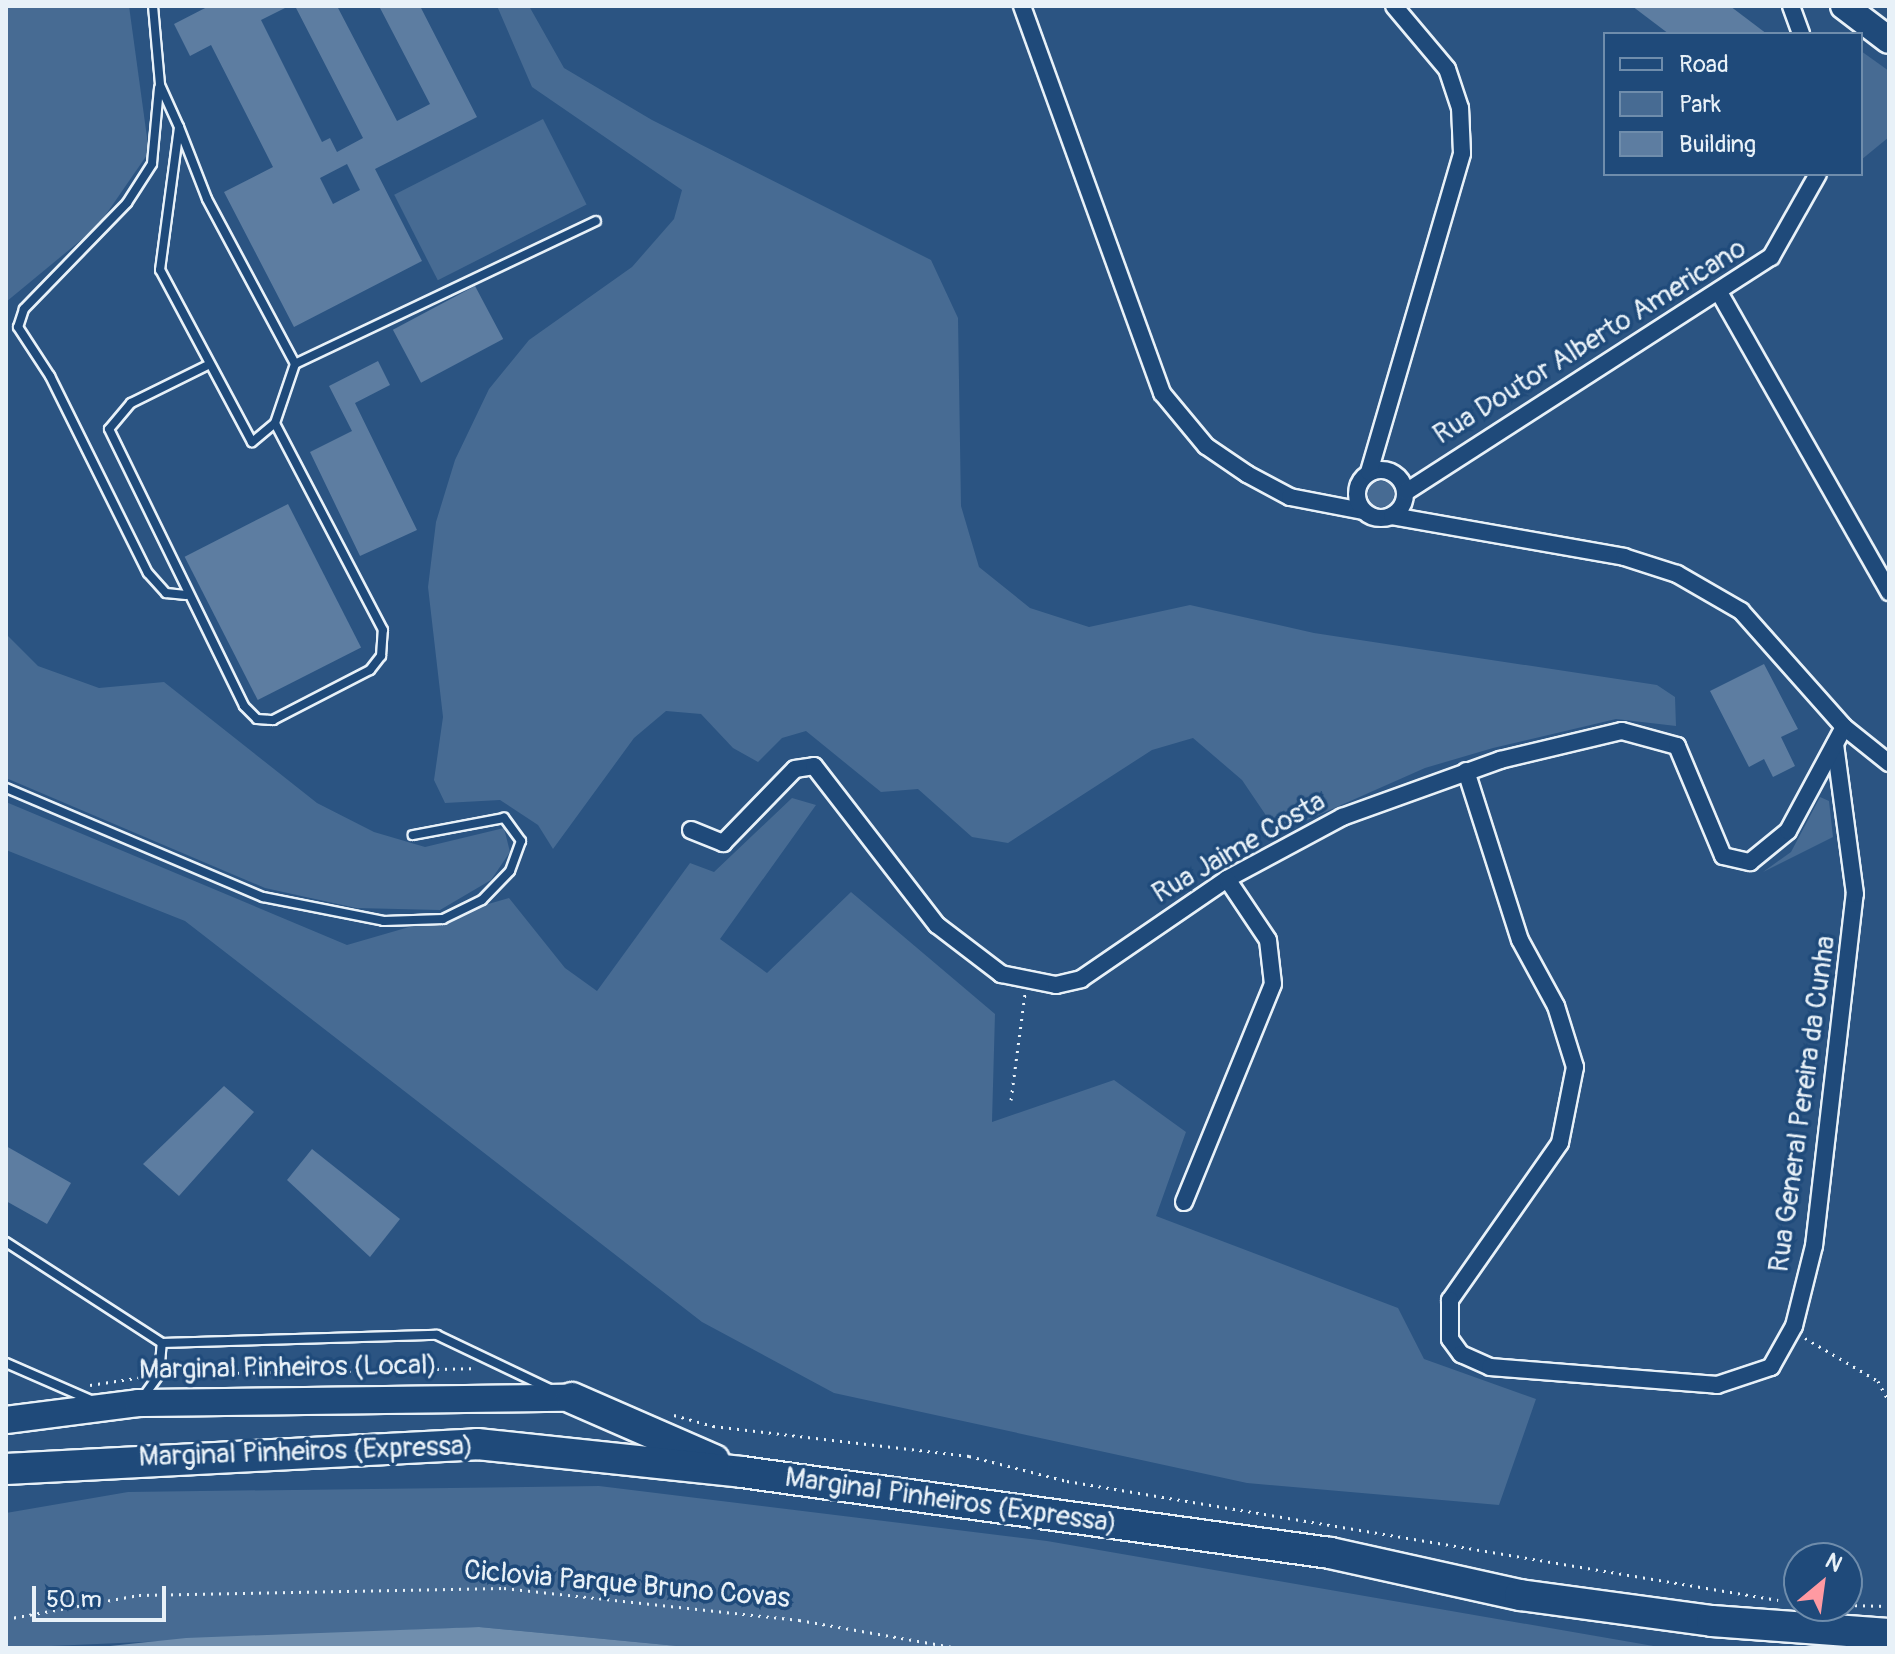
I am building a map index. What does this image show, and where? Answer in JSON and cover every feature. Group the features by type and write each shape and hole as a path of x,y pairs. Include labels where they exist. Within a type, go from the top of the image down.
{"highway":[{"path":"572,1398 742,1472"},
{"name":"Marginal Pinheiros (Expressa)","path":"6,1469 477,1444 742,1472 1330,1553 1535,1597 1712,1621 1889,1634"}],"main road":[{"path":"1844,6 1889,40"},
{"name":"Marginal Pinheiros (Local)","path":"6,1420 101,1405 138,1403 572,1398"}],"street":[{"path":"1022,6 1162,393 1206,446 1290,497 1363,511 1401,499"},
{"path":"1322,503 1357,490 1377,471 1380,436 1462,153 1460,108 1447,69 1394,6"},
{"path":"1791,6 1800,32"},
{"name":"Rua Doutor Alberto Americano","path":"1401,499 1437,470 1720,294 1771,257 1817,176"},
{"path":"1720,294 1889,592"},
{"path":"1377,471 1419,519 1624,557 1677,574 1741,611 1844,727 1889,763"},
{"path":"1357,490 1363,511"},
{"name":"Rua Jaime Costa","path":"691,830 723,843 795,769 814,766 937,925 985,965 1027,983 1081,979 1227,879 1342,817 1466,771 1622,731 1660,737 1687,756 1719,849 1740,864 1768,852 1788,831 1844,727"},
{"name":"Rua General Pereira da Cunha","path":"1466,771 1520,940 1556,1006 1575,1067 1560,1143 1450,1300 1450,1339 1461,1354 1490,1367 1717,1385 1771,1367 1791,1331 1814,1246 1852,941 1855,855 1835,744"},
{"path":"1184,1202 1211,1153 1273,984 1268,940 1227,879"}],"lane":[{"path":"153,6 160,85 152,164 127,203 24,309 18,327 50,376 148,573 166,593 186,595"},
{"path":"160,85 207,199 295,364"},
{"path":"179,127 177,179 157,255 208,365 252,442 275,423 295,364 596,221"},
{"path":"208,365 131,403 109,429 186,595 257,719 300,708 381,656 383,630 275,423"},
{"path":"6,788 263,897 384,921 443,919 482,900 510,871 521,841 504,818 413,835"},
{"path":"6,1242 162,1343 437,1335 501,1369 572,1398"},
{"path":"138,1403 159,1375 162,1343"},
{"path":"6,1363 76,1390 101,1405"}],"path":[{"path":"1011,1100 1027,983"},
{"path":"1791,1331 1878,1381 1889,1402"},
{"path":"76,1390 159,1375 501,1369"},
{"path":"671,1414 713,1426 969,1456 1067,1481 1783,1601"},
{"name":"Ciclovia Parque Bruno Covas","path":"6,1619 139,1595 504,1588 799,1620 957,1648"},
{"path":"1863,1605 1889,1606"}],"green space":[{"path":"6,6 129,6 149,152 98,226 6,302"},
{"path":"497,6 529,6 564,68 652,120 931,260 958,318 961,506 979,567 1030,608 1089,627 1190,605 1314,633 1657,685 1675,697 1676,726 1616,719 1493,748 1425,768 1278,833 1242,780 1193,738 1152,750 1008,843 972,837 918,789 881,792 806,731 782,738 758,762 733,748 701,714 666,711 634,738 553,849 538,825 500,800 445,803 434,780 443,717 428,587 436,522 455,460 489,389 529,340 632,267 674,219 682,190 532,87"},
{"path":"1863,52 1889,71 1889,137 1863,158"},
{"path":"543,119 587,205 438,280 394,195"},
{"path":"1381,481 1390,485 1394,494 1390,503 1381,507 1372,503 1368,494 1372,485"},
{"path":"6,634 38,666 99,688 164,682 317,803 374,832 425,847 504,828 510,852 491,880 440,910 356,908 265,888 6,778"},
{"path":"1820,797 1829,801 1833,837 1763,872 1791,852"},
{"path":"792,798 816,805 720,939 767,973 851,892 995,1014 992,1122 1114,1080 1186,1132 1156,1216 1398,1308 1424,1359 1536,1399 1499,1505 1247,1483 834,1393 702,1322 185,921 6,850 6,802 347,945 509,898 565,968 597,991 690,863 714,872"},
{"path":"599,1486 1047,1541 1665,1648 698,1648 479,1627 6,1648 6,1513 128,1492"}],"shaded area":[{"path":"479,1627 698,1648 91,1648 186,1638"}],"building":[{"path":"209,6 289,6 261,20 322,142 330,138 337,152 363,138 295,6 337,6 397,121 430,104 379,6 420,6 477,117 375,169 422,261 294,327 224,192 273,167 211,45 190,56 174,24","holes":["347,164 360,190 333,204 320,178"]},
{"path":"1632,6 1730,6 1764,32 1666,32"},
{"path":"475,286 503,339 421,383 393,330"},
{"path":"378,361 390,385 355,403 417,530 360,556 310,452 352,431 329,386"},
{"path":"288,504 361,647 258,700 185,557"},
{"path":"1764,664 1798,729 1781,737 1795,766 1773,777 1764,759 1749,767 1710,691"},
{"path":"224,1086 254,1112 179,1196 143,1164"},
{"path":"6,1146 71,1183 47,1224 6,1201"},
{"path":"312,1149 400,1219 370,1257 287,1180"}]}
